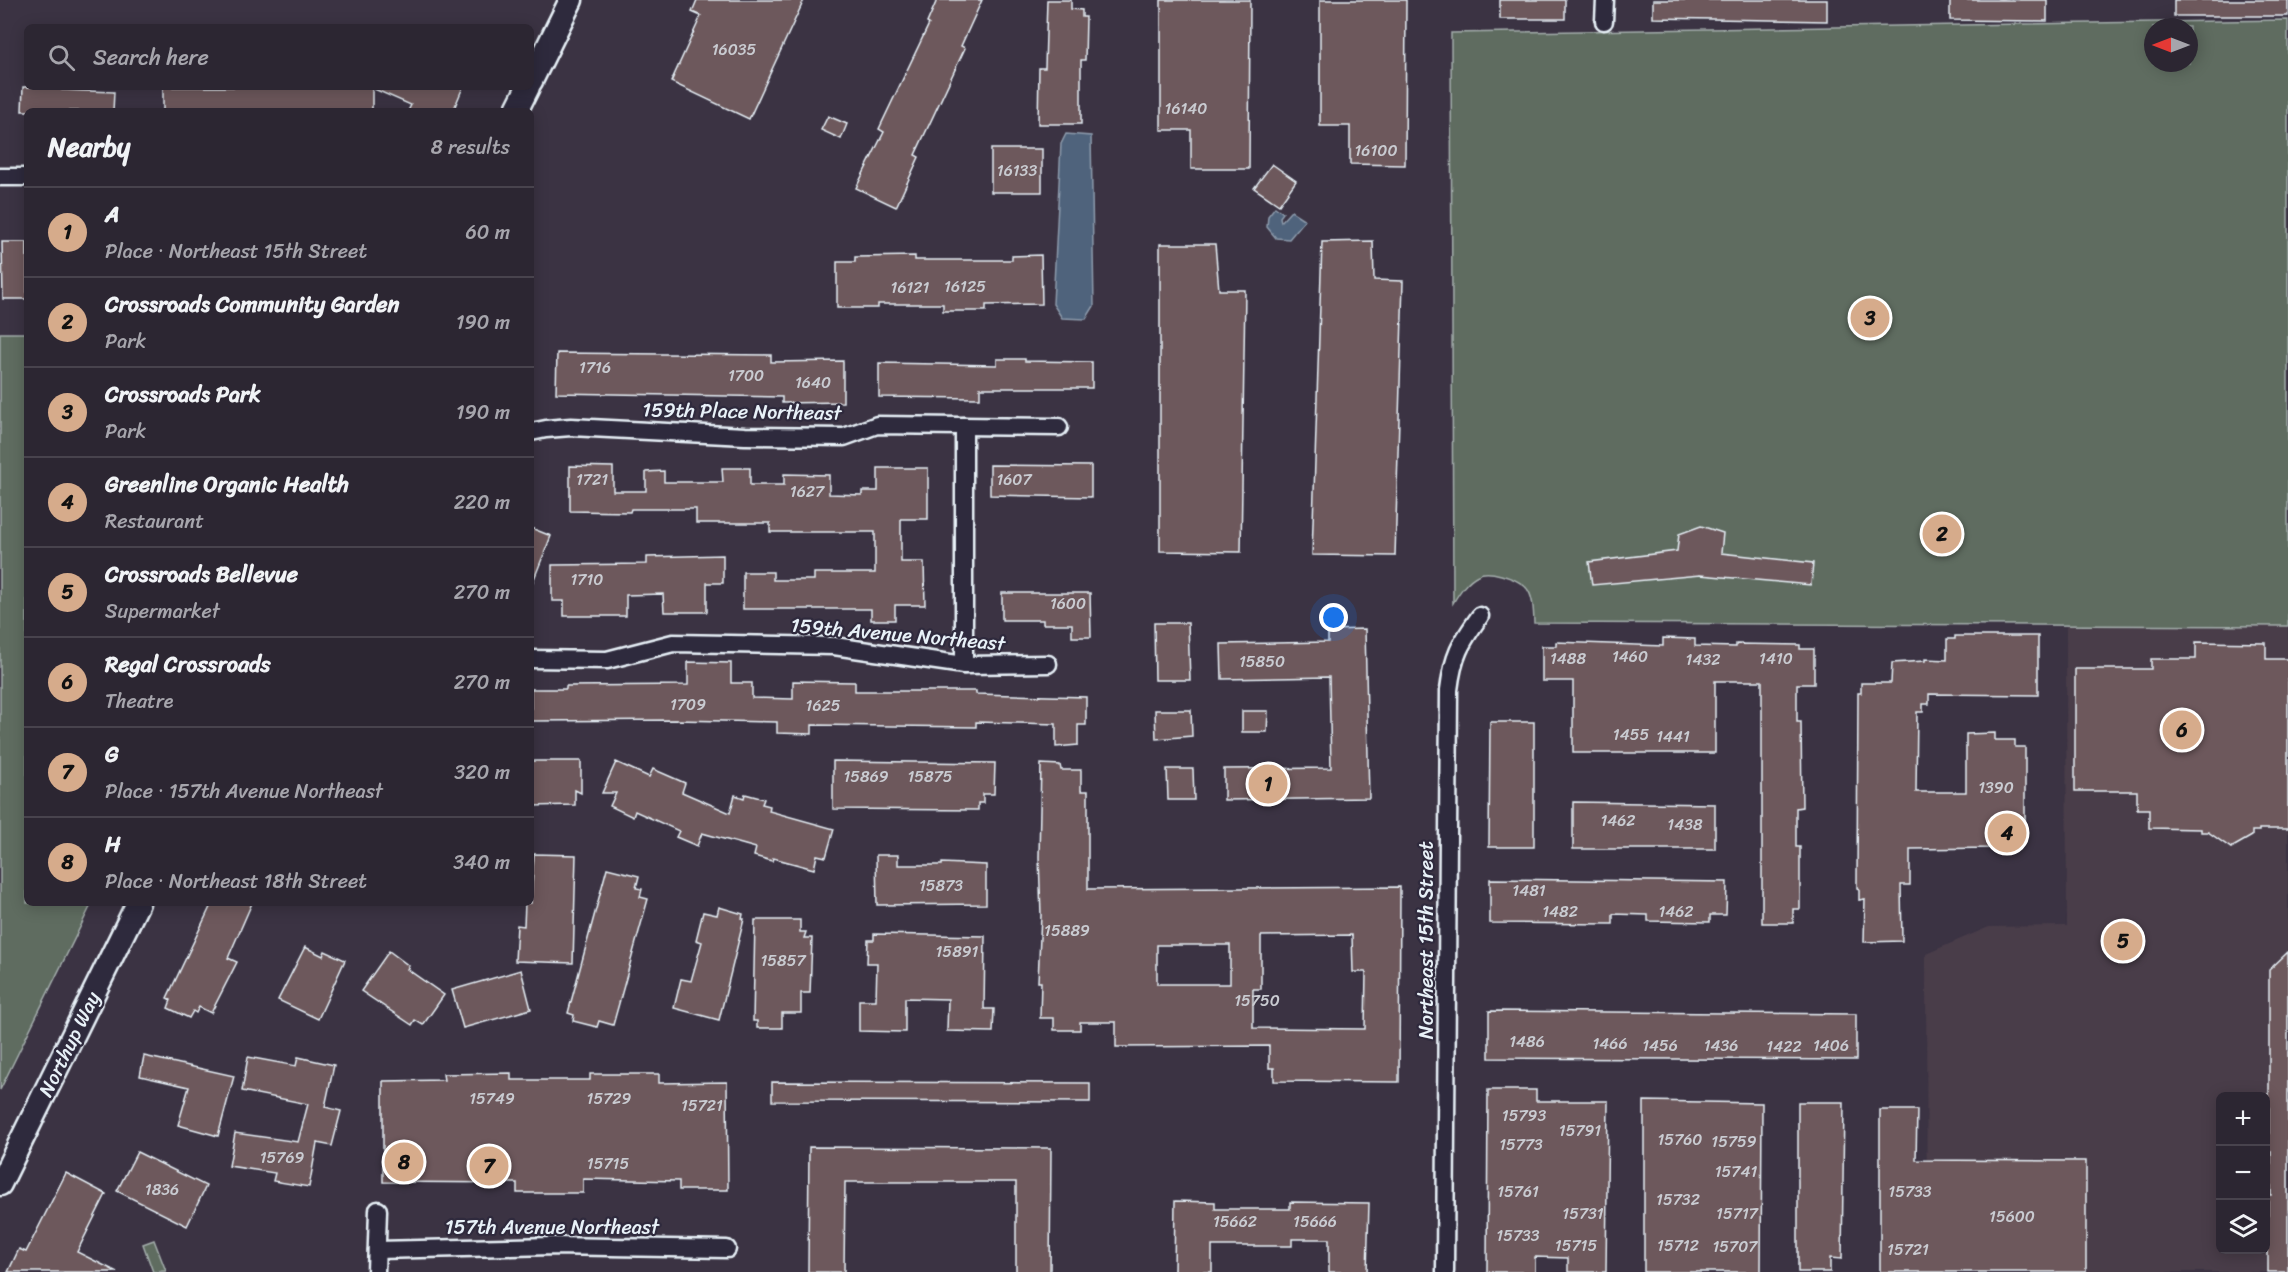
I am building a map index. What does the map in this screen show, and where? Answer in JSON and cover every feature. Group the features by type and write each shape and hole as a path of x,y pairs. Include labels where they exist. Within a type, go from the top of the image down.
{"street":[{"path":"534,75 571,0"},
{"path":"1604,21 1605,0"},
{"path":"518,108 526,90"},
{"path":"0,177 24,177"},
{"name":"159th Place Northeast","path":"534,431 572,427 745,436 844,437 877,425 1059,427"},
{"path":"964,426 964,664"},
{"name":"Northeast 15th Street","path":"1445,1272 1449,690 1452,666 1460,644 1480,616"},
{"name":"159th Avenue Northeast","path":"534,659 607,660 673,643 834,646 964,664 1048,664"},
{"name":"Northup Way","path":"0,1184 137,906"},
{"path":"376,1272 378,1210"},
{"name":"157th Avenue Northeast","path":"377,1250 552,1246 727,1249"}],"shaded area":[{"path":"2066,625 2288,626 2288,1272 1927,1272 1926,954 1989,927 2067,926"}],"green space":[{"path":"2288,20 2288,626 1534,623 1533,604 1524,586 1511,578 1489,573 1480,574 1470,580 1453,603 1451,33 2144,22 2144,72 2198,72 2198,21"},
{"path":"0,333 24,333 24,906 91,906 0,1090"},
{"path":"154,1240 166,1271 153,1272 143,1244"}],"water":[{"path":"1066,134 1091,136 1094,306 1086,319 1062,318 1053,304 1061,144"},
{"path":"1275,207 1283,213 1280,217 1281,222 1291,211 1305,220 1289,239 1276,238 1267,227 1268,216"}],"building":[{"path":"697,0 804,0 749,119 671,82 701,16 692,12"},
{"path":"937,0 982,0 961,46 965,48 915,155 919,157 896,207 856,188 884,132 879,129 929,24 927,23"},
{"path":"1047,0 1071,0 1071,9 1082,10 1082,17 1086,17 1085,60 1081,60 1081,124 1038,124 1039,68 1045,68"},
{"path":"1161,0 1250,0 1249,169 1191,169 1191,130 1161,130"},
{"path":"1320,0 1406,0 1405,165 1350,164 1350,126 1320,126"},
{"path":"1500,0 1565,0 1565,19 1500,19"},
{"path":"1653,0 1827,0 1827,21 1653,18"},
{"path":"1950,0 2047,0 2047,21 1950,20"},
{"path":"2174,0 2288,0 2288,16 2174,16"},
{"path":"23,87 24,90 114,92 113,108 24,108 22,111"},
{"path":"163,90 372,90 372,108 163,108"},
{"path":"377,90 462,90 454,108 410,108 411,105"},
{"path":"828,116 847,124 841,139 821,130"},
{"path":"991,149 1042,149 1042,192 991,192"},
{"path":"1272,164 1296,181 1279,205 1254,188"},
{"path":"1373,241 1374,280 1403,281 1395,556 1312,555 1322,242"},
{"path":"2,242 24,242 24,299 3,299"},
{"path":"1160,244 1215,244 1219,290 1245,290 1241,552 1160,551"},
{"path":"1041,255 1042,304 986,305 986,311 943,311 943,304 878,304 878,308 837,308 837,262 855,262 855,257 915,256 915,260 1012,260 1012,256"},
{"path":"557,353 771,355 771,362 843,361 843,402 782,403 782,397 556,393"},
{"path":"997,359 1092,362 1092,388 980,388 980,398 879,397 879,363 997,365"},
{"path":"990,465 1091,466 1091,497 990,495"},
{"path":"570,466 613,467 613,491 646,491 646,472 664,471 664,482 723,482 722,468 750,468 750,485 784,485 784,474 829,475 829,494 862,495 862,491 878,491 878,468 928,468 928,519 901,519 901,562 924,562 925,605 895,605 895,620 871,620 871,609 743,609 743,572 773,572 773,580 814,580 814,573 875,573 875,532 770,532 770,523 696,523 696,509 631,509 630,512 570,511"},
{"path":"1701,526 1723,533 1721,553 1813,563 1811,585 1700,575 1592,585 1589,562 1677,551 1679,534"},
{"path":"534,529 551,536 534,579"},
{"path":"723,555 723,583 707,583 707,612 664,612 663,594 626,595 626,616 564,616 564,601 552,601 552,565 647,564 647,557"},
{"path":"1002,593 1090,593 1091,637 1072,637 1072,624 1043,624 1043,620 1002,620"},
{"path":"1154,623 1188,623 1190,680 1155,680"},
{"path":"1365,629 1369,798 1224,800 1224,769 1331,768 1329,677 1222,679 1221,644 1328,642 1328,630"},
{"path":"1955,636 2038,636 2038,695 1929,694 1929,704 1923,704 1923,712 1917,712 1916,792 1966,792 1966,734 1995,733 1995,740 2015,740 2015,747 2025,747 2025,841 1993,840 1993,848 1910,849 1910,885 1901,885 1902,941 1864,942 1865,899 1859,900 1859,889 1857,888 1858,693 1861,693 1861,683 1891,683 1892,663 1925,661 1925,659 1947,660 1947,639 1955,639"},
{"path":"1663,638 1695,639 1695,646 1800,645 1800,649 1814,649 1814,684 1797,684 1797,722 1801,722 1802,807 1796,808 1796,847 1800,847 1800,909 1793,909 1793,923 1762,923 1762,681 1715,681 1715,753 1573,753 1573,681 1542,681 1542,646 1556,646 1556,642 1663,646"},
{"path":"2196,642 2266,643 2266,659 2288,659 2288,829 2252,831 2252,836 2231,848 2208,832 2201,832 2201,829 2149,828 2149,809 2137,809 2137,791 2075,791 2075,669 2151,669 2151,659 2196,659"},
{"path":"688,662 731,663 731,683 752,683 752,698 793,699 793,681 855,682 855,691 976,691 976,694 1086,697 1086,725 1078,725 1078,745 1056,747 1056,724 976,722 976,727 812,725 812,734 777,733 777,722 534,721 534,689 566,689 566,686 688,685"},
{"path":"1155,710 1191,710 1192,736 1156,739"},
{"path":"1242,711 1268,711 1267,732 1242,732"},
{"path":"1490,722 1534,722 1534,847 1489,847"},
{"path":"534,761 581,761 581,793 575,790 575,805 534,806"},
{"path":"833,761 995,763 994,794 983,794 983,803 978,803 978,810 833,809"},
{"path":"616,762 649,777 653,769 685,783 682,792 730,813 735,795 744,798 745,794 764,799 762,804 770,806 769,811 834,829 826,857 817,855 814,869 773,858 772,861 754,856 756,848 702,833 697,846 676,837 679,831 635,811 633,817 610,806 616,793 602,793"},
{"path":"1041,764 1060,765 1061,770 1081,770 1081,791 1088,791 1088,889 1400,887 1399,1082 1274,1081 1274,1068 1269,1068 1269,1046 1116,1047 1116,1022 1080,1022 1080,1030 1054,1030 1054,1018 1040,1018","holes":["1352,935 1353,972 1366,972 1365,1029 1253,1028 1253,989 1261,989 1261,936","1157,945 1230,945 1230,984 1157,984"]},
{"path":"1167,769 1193,769 1194,800 1168,800"},
{"path":"1573,802 1715,804 1715,849 1573,849"},
{"path":"534,854 576,855 573,963 515,961 517,925 524,926 525,906 534,906"},
{"path":"876,855 898,855 898,865 942,865 942,863 986,865 986,904 877,905"},
{"path":"607,868 639,876 636,888 642,889 640,897 648,899 613,1025 599,1021 597,1027 573,1021 574,1015 568,1013"},
{"path":"1490,879 1727,882 1726,915 1710,915 1710,922 1648,921 1648,915 1613,914 1613,924 1490,923"},
{"path":"211,906 251,906 228,958 237,962 211,1013 199,1007 196,1013 193,1011 189,1018 168,1008 171,1000 167,998"},
{"path":"719,907 743,914 742,919 744,919 719,1020 674,1008 681,979 691,981 702,942 696,940 703,912 717,915"},
{"path":"755,920 800,920 800,932 806,932 804,938 812,938 810,993 801,993 801,1013 782,1013 782,1028 757,1028 757,1021 753,1021"},
{"path":"874,934 985,936 984,1009 994,1009 993,1032 947,1031 948,999 905,998 905,1032 859,1031 859,1000 876,1000 877,963 867,963 868,940 874,940"},
{"path":"305,947 323,956 325,951 345,960 318,1019 278,1000"},
{"path":"389,951 409,966 407,969 444,995 423,1025 415,1020 412,1025 361,991"},
{"path":"2288,952 2288,1272 2268,1272 2271,1195 2269,970"},
{"path":"521,970 531,1009 463,1028 452,990"},
{"path":"1489,1011 1856,1014 1856,1060 1489,1058"},
{"path":"144,1056 234,1076 218,1136 178,1125 189,1087 140,1076"},
{"path":"248,1057 296,1066 298,1057 334,1065 325,1107 341,1111 332,1146 317,1143 309,1187 273,1181 275,1173 229,1166 235,1133 298,1142 308,1104 242,1091"},
{"path":"511,1073 511,1080 590,1080 590,1074 659,1074 659,1083 727,1082 728,1190 679,1190 679,1181 583,1179 583,1193 517,1193 517,1183 383,1182 383,1081 444,1080 443,1074"},
{"path":"772,1082 1090,1083 1090,1102 772,1101"},
{"path":"1488,1090 1536,1090 1536,1101 1608,1101 1606,1272 1568,1272 1568,1258 1535,1257 1535,1272 1487,1272"},
{"path":"1644,1101 1762,1103 1761,1272 1644,1272"},
{"path":"1798,1102 1844,1102 1842,1259 1830,1258 1830,1272 1798,1272"},
{"path":"1880,1110 1917,1110 1916,1160 2086,1161 2086,1272 1880,1272"},
{"path":"809,1147 1051,1148 1050,1272 1016,1272 1016,1182 845,1182 844,1272 808,1272"},
{"path":"137,1152 206,1186 187,1226 117,1191"},
{"path":"66,1173 106,1194 77,1252 117,1272 8,1272 19,1249 26,1252"},
{"path":"1175,1201 1215,1202 1215,1209 1290,1209 1290,1202 1369,1203 1367,1272 1329,1272 1329,1239 1292,1239 1292,1246 1212,1246 1212,1272 1174,1272"}],"place":[{"name":"Crossroads Park","path":"1870,318"},
{"name":"Crossroads Community Garden","path":"1942,534"},
{"name":"Regal Crossroads","path":"2182,730"},
{"name":"A","path":"1268,784"},
{"name":"Greenline Organic Health","path":"2007,833"},
{"name":"Crossroads Bellevue","path":"2123,941"},
{"name":"H","path":"404,1162"},
{"name":"G","path":"489,1166"}]}
